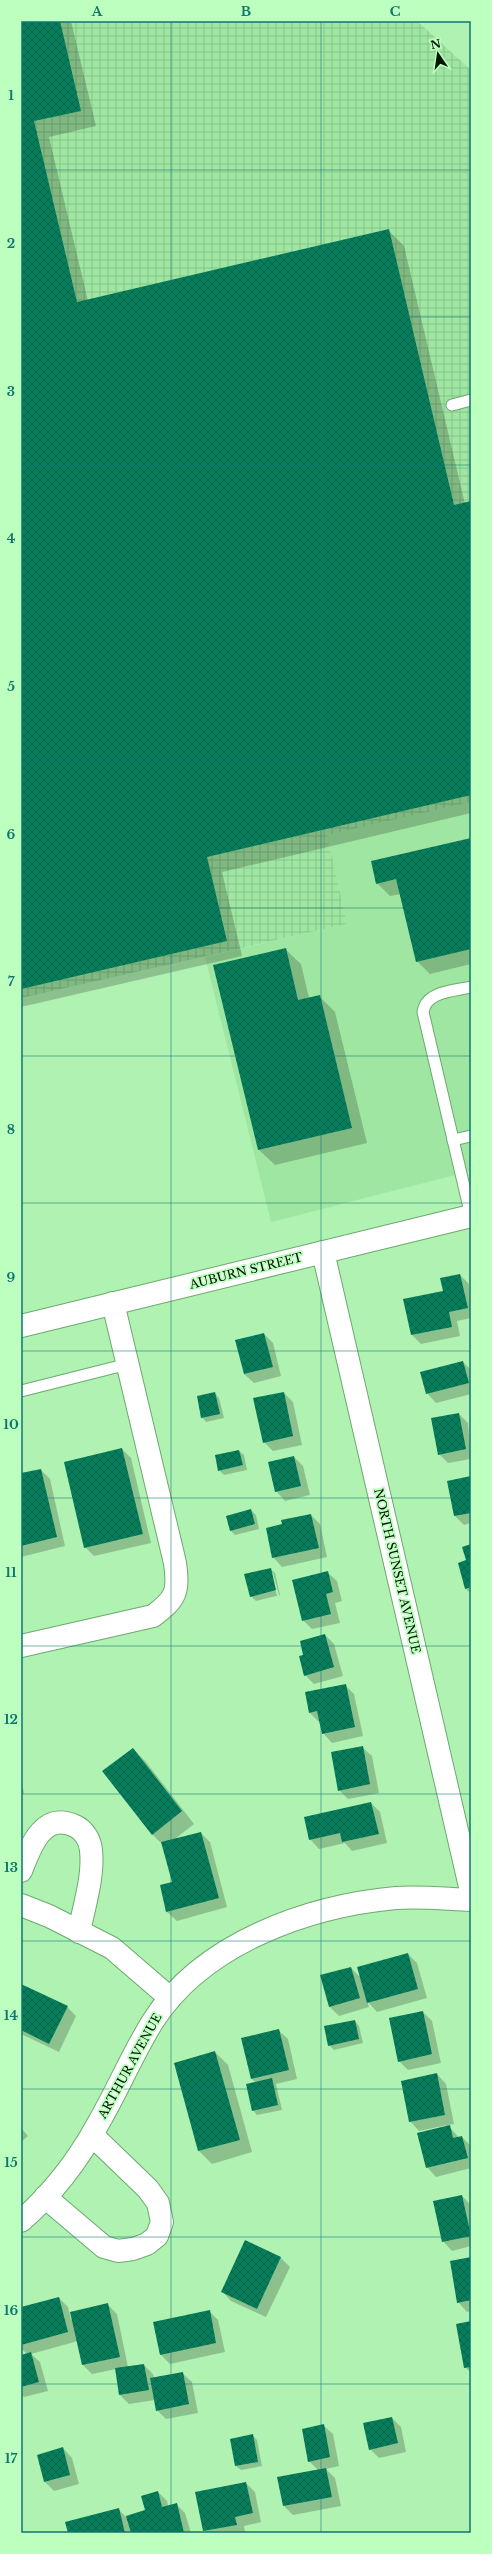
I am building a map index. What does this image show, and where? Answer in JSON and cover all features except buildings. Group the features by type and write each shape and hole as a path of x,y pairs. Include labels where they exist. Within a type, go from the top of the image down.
{"street":[{"name":"AUBURN STREET","path":"21,1326 471,1216"},
{"name":"NORTH SUNSET AVENUE","path":"323,1252 471,1891"},
{"path":"21,1646 153,1616 167,1606 175,1594 178,1583 175,1564 113,1303"},
{"path":"21,1871 31,1844 48,1826 56,1822 69,1823 80,1828 87,1837 91,1850 91,1865 79,1932"},
{"name":"ARTHUR AVENUE","path":"21,2221 45,2197 71,2165 92,2135 153,2021 170,1998 193,1975 247,1939 277,1925 316,1912 354,1903 397,1898 471,1900"},
{"path":"21,1905 112,1948 170,1998"},
{"path":"45,2197 104,2247 118,2251 133,2249 147,2244 157,2236 162,2222 158,2203 148,2189 92,2135"}],"lane":[{"path":"452,405 471,400"},
{"path":"471,987 433,996 424,1006 423,1012 471,1216"},
{"path":"453,1140 471,1136"},
{"path":"21,1391 128,1364"}],"shaded area":[{"path":"21,21 417,21 471,70 471,802 327,835 347,924 21,998"},
{"path":"471,802 471,1171 271,1222 205,957 347,924 327,835"}]}
